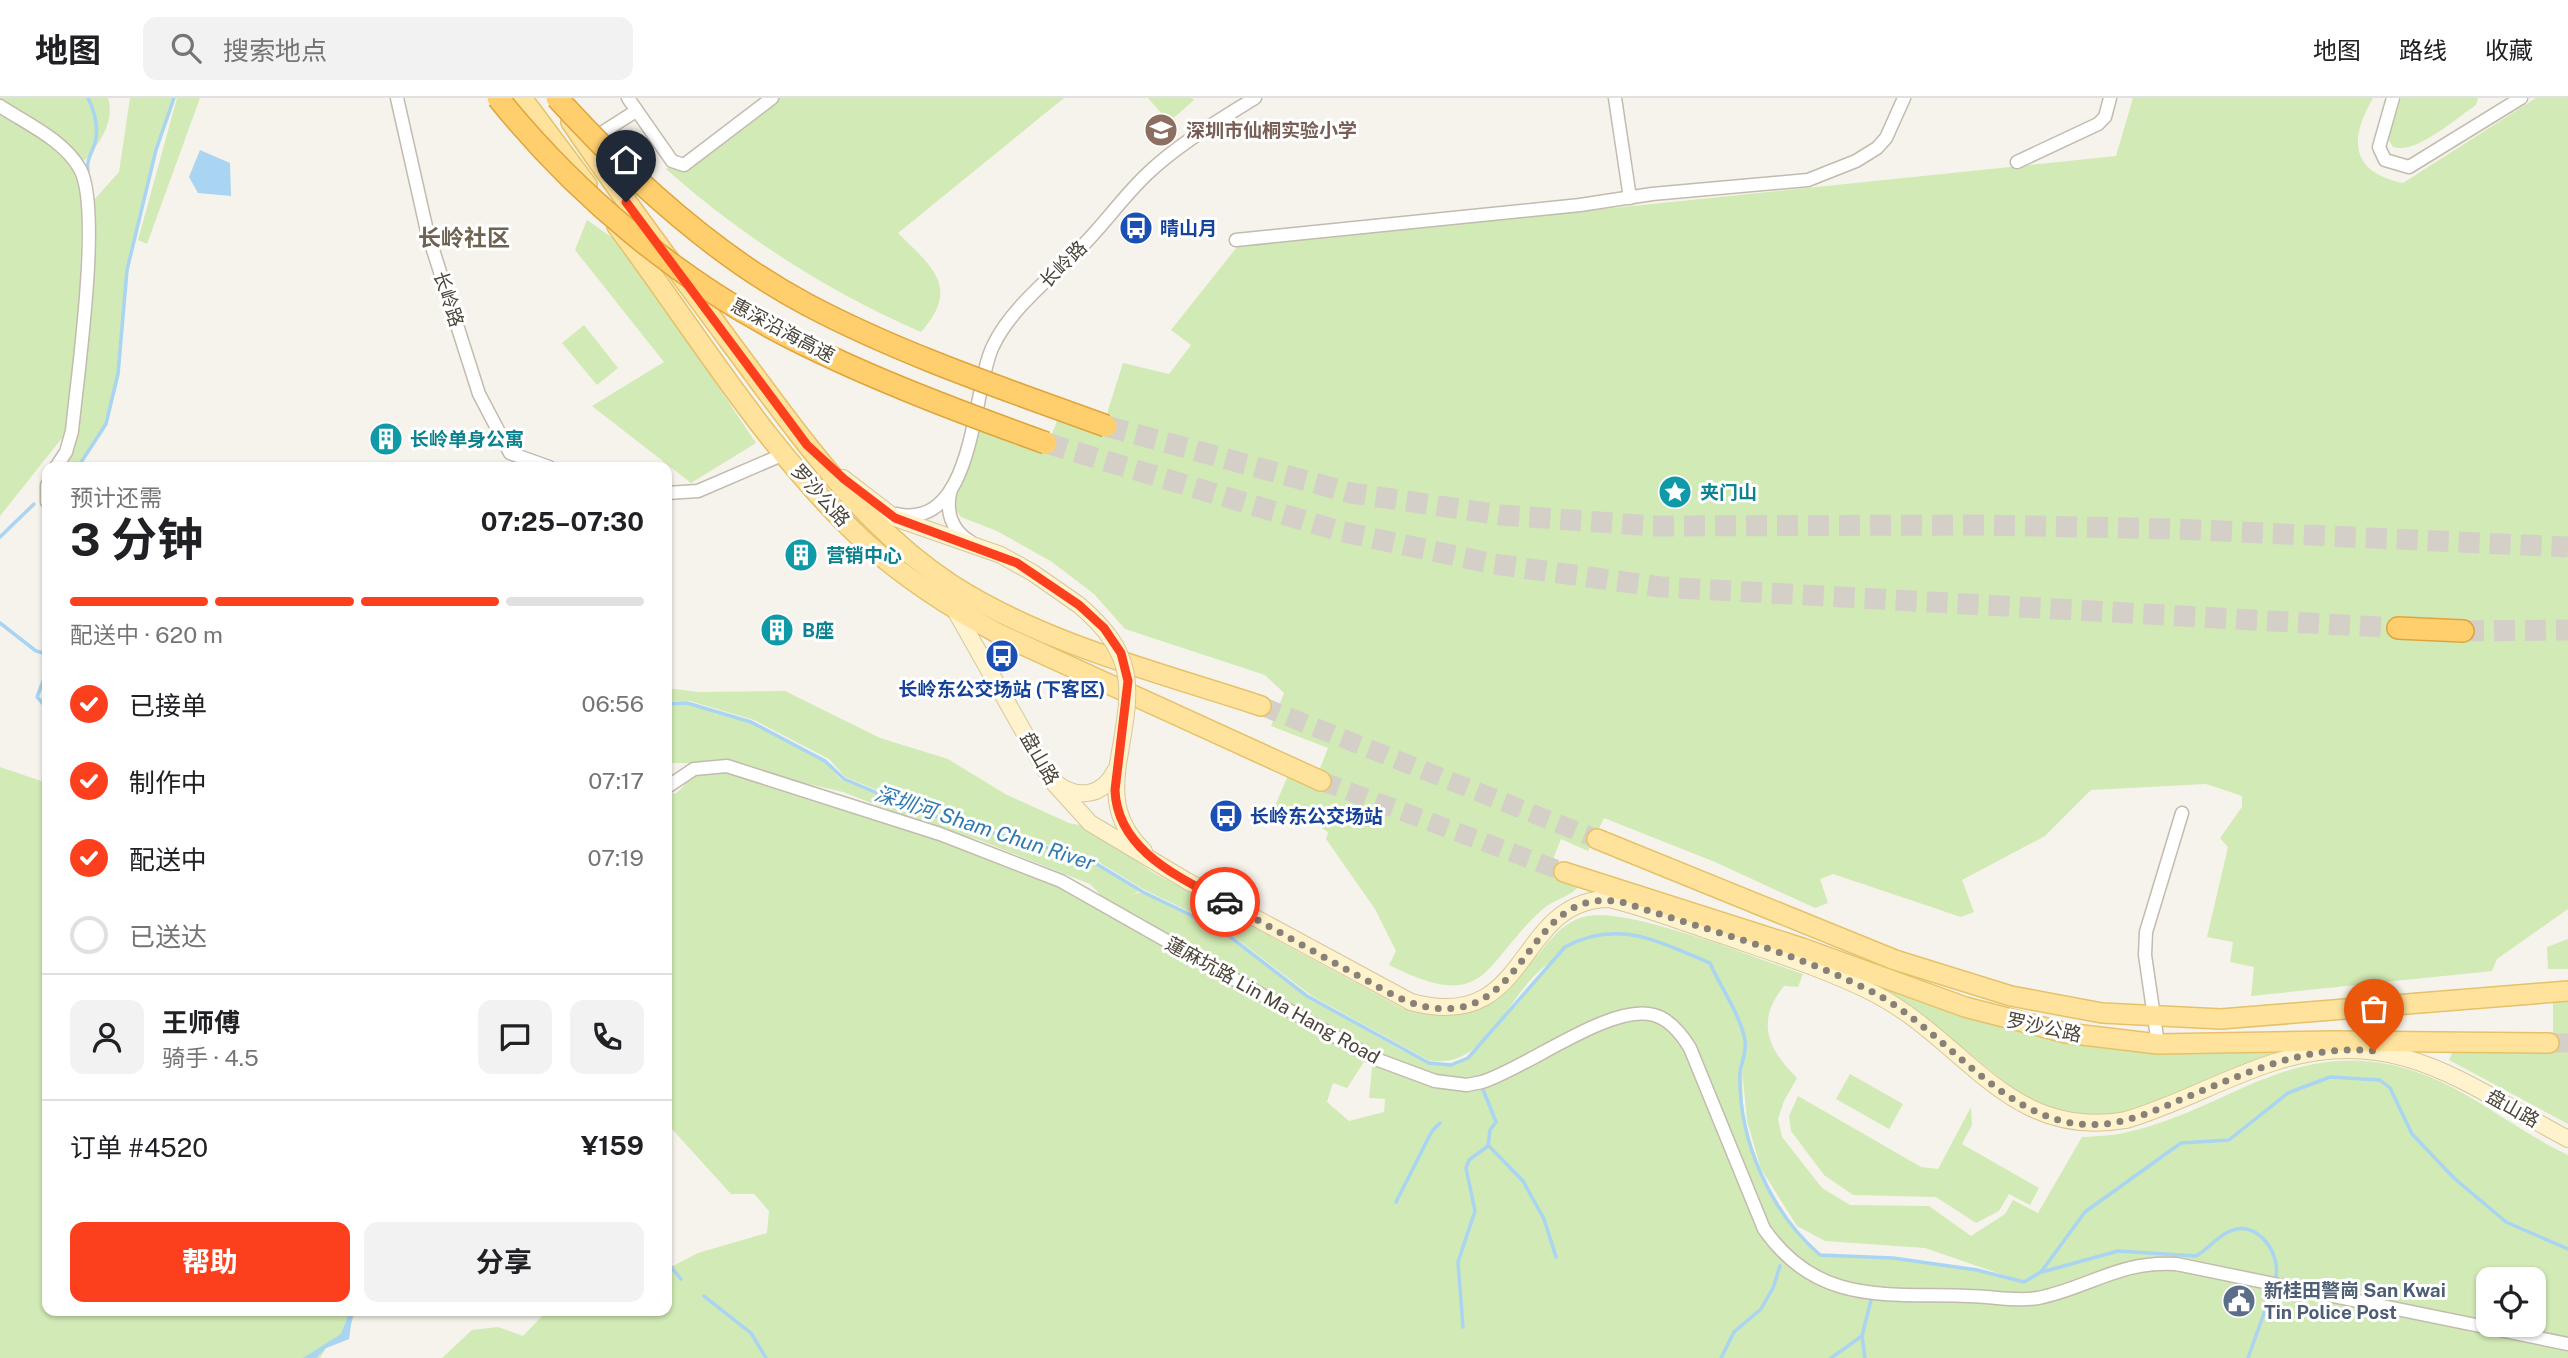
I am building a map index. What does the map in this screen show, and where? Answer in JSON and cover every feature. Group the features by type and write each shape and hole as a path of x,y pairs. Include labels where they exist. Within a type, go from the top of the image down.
{"highway":[{"name":"惠深沿海高速","path":"498,98 527,135 588,195 663,256 744,311 845,363 1046,443"},
{"name":"惠深沿海高速","path":"556,98 604,148 683,218 761,277 805,303 942,365 1107,426"},
{"path":"2398,628 2463,631"}],"main road":[{"name":"罗沙公路","path":"522,98 784,454 809,486 869,545 949,605 1034,650 1321,781"},
{"name":"罗沙公路","path":"556,98 585,143 807,445 848,496 891,538 943,578 987,605 1057,636 1262,706"},
{"path":"807,445 878,506 903,522 992,552"},
{"name":"盘山路","path":"992,552 1025,568 1079,605 1113,640 1126,667 1127,704 1118,764 1116,804 1123,826 1141,848 1172,872"},
{"name":"盘山路","path":"949,605 965,623 1051,780 1090,823 1172,872 1390,993 1433,1008 1452,1009 1491,994 1518,969 1549,924 1562,912 1592,900 1625,903 1820,969 1876,995 1924,1024 2018,1103 2039,1114 2080,1124 2126,1120 2274,1062 2330,1050 2389,1053 2451,1074 2568,1139"},
{"path":"1051,780 1071,792 1087,794 1108,784 1118,764"},
{"name":"罗沙公路","path":"1597,839 1944,977 2011,996 2089,1011 2153,1018 2300,1015 2568,991"},
{"name":"罗沙公路","path":"1564,872 1764,935 1907,988 2004,1018 2095,1038 2158,1044 2333,1041 2549,1043"}],"street":[{"name":"长岭路","path":"397,98 427,231 479,394 510,453 535,462"},
{"path":"628,98 672,161 684,165 772,98"},
{"name":"长岭路","path":"992,552 966,539 955,527 948,507 952,485 977,420 987,359 1000,334 1046,279 1072,257 1147,174 1221,119 1255,98"},
{"path":"1615,98 1630,198"},
{"path":"1236,240 1808,180 1824,176 1877,148 1886,138 1904,98"},
{"path":"2017,162 2098,124 2105,117 2110,98"},
{"path":"2393,98 2379,147 2381,155 2392,165 2409,167 2521,98"},
{"path":"0,106 61,147 79,167 88,192 86,290 72,431 66,452 59,462"},
{"path":"585,143 636,111"},
{"path":"672,493 698,491 784,454"},
{"name":"长岭路","path":"878,506 904,515 919,514 940,500 952,485"},
{"name":"蓮麻坑路 Lin Ma Hang Road","path":"672,784 694,769 727,766 989,852 1060,881 1373,1058 1435,1081 1467,1085 1482,1082 1602,1023 1631,1014 1655,1015 1681,1035 1690,1048 1764,1229 1780,1252 1809,1276 1830,1284 1884,1294 2031,1299 2147,1263 2176,1265 2568,1345"},
{"path":"2158,1044 2145,955 2146,932 2182,813"}],"green space":[{"path":"0,98 108,98 110,108 107,126 92,152 79,167 82,198 80,298 66,433 0,516"},
{"path":"130,98 174,98 157,146 127,270 118,376 106,424 81,462 61,462 86,334 95,234 93,201 119,172"},
{"path":"177,98 200,98 147,244 138,240"},
{"path":"769,98 1064,98 898,233 931,267 940,290 939,302 933,316 921,332 852,299 787,261 725,217 666,169"},
{"path":"1148,98 1192,98 1194,100 1169,122"},
{"path":"2133,98 2373,98 2360,127 2359,152 2373,171 2403,183 2536,98 2568,98 2568,909 2497,959 2492,971 2251,996 2254,967 2230,962 2233,942 2207,937 2228,847 2220,838 2242,807 2242,796 2206,784 2091,790 2045,836 1962,880 1974,912 1961,917 1833,874 1820,879 1828,903 1815,908 1715,862 1604,818 1588,851 1561,839 1551,864 1584,877 1580,884 1572,893 1543,909 1480,976 1465,984 1447,985 1422,979 1389,965 1396,951 1375,909 1326,839 1328,832 1311,821 1275,806 1292,766 1317,776 1328,748 1271,726 1284,693 1265,675 1125,629 1094,594 1052,562 997,531 961,517 952,504 979,424 1045,451 1059,416 1102,429 1123,363 1169,374 1191,345 1171,330 1237,247 2116,156"},
{"path":"2401,98 2478,98 2476,105 2436,134 2413,146 2402,148 2393,147 2388,138"},
{"path":"587,220 623,245 756,443 691,483 672,468 672,462 664,462 592,406 664,362 575,250"},
{"path":"584,325 618,368 597,385 562,343"},
{"path":"672,689 698,692 785,691 880,738 948,759 1007,795 1069,823 1089,827 1152,872 1402,1008 1427,1014 1448,1015 1484,1004 1500,994 1564,927 1588,916 1634,919 1803,974 1798,987 1784,986 1775,999 1768,1023 1772,1046 1797,1078 1784,1101 1778,1119 1782,1137 1822,1188 1850,1205 1929,1206 1971,1236 2005,1214 2013,1200 2038,1213 2082,1137 2119,1134 2160,1123 2292,1069 2326,1062 2363,1061 2404,1068 2468,1096 2568,1155 2568,1248 2506,1220 2568,1250 2568,1358 442,1358 472,1330 498,1327 523,1336 542,1316 672,1316 672,1266 698,1253 767,1233 769,1211 754,1194 731,1194 672,1129 672,792 675,794 685,784 689,772 688,763 672,763 672,704 687,703 714,710 716,716 716,711 749,722 825,761 840,779 928,814 1090,860 1140,891 1133,894 1143,892 1200,918 1237,941 1315,1001 1401,1050 1440,1065 1460,1063 1470,1056 1551,962 1536,974 1496,1025 1467,1054 1449,1061 1428,1060 1312,996 1221,927 1143,889 1092,858 929,811 845,777 829,759 754,720 690,701 672,702","holes":["748,770 843,792 931,826 979,840 1090,884 1100,894 1095,899","1368,1056 1373,1058 1369,1098 1385,1099 1384,1112 1349,1121 1327,1102 1333,1083 1347,1088","1743,1074 1747,1121 1761,1169 1797,1226 1825,1241 1925,1248 2012,1278 1926,1262 1818,1253 1806,1244 1782,1212 1752,1153 1744,1120"]},
{"path":"0,767 42,781 42,1316 354,1316 349,1329 349,1339 326,1348 320,1358 0,1358"},
{"path":"2568,939 2568,969 2548,969 2547,947"},
{"path":"1832,963 1981,1017 2293,1051 2146,1107 2104,1117 2046,1109 2021,1095 1931,1022"},
{"path":"2553,1000 2568,1000 2568,1124 2449,1060 2461,1035 2553,1034"},
{"path":"1850,1074 1903,1104 1889,1129 1836,1099"},
{"path":"1798,1096 1921,1167 1938,1169 1971,1107 1972,1125 1962,1144 2039,1188 2030,1205 2009,1194 1999,1211 1976,1223 1936,1197 1853,1195 1824,1175 1791,1131 1789,1116"}],"water":[{"path":"200,150 230,163 231,196 198,193 189,177"},
{"path":"348,1316 352,1316 349,1339 326,1348 316,1358 303,1358 341,1334"}],"waterway":[{"path":"88,98 97,131 88,171"},
{"name":"深圳河 Sham Chun River","path":"81,462 106,424 118,374 127,270 156,150 174,98"},
{"path":"0,537 34,504"},
{"path":"0,623 36,651 42,653"},
{"path":"42,684 37,697 42,702"},
{"name":"深圳河 Sham Chun River","path":"672,704 687,703 751,722 825,761 844,779 928,814 1090,860 1143,892 1220,929 1307,996 1429,1063 1451,1065 1468,1058 1565,947 1584,938 1603,934 1638,936 1710,963 1743,1031 1745,1049 1740,1073 1741,1098 1751,1148 1760,1173 1786,1218 1820,1255 1893,1258 1977,1270 2024,1282 2041,1272 2085,1212 2181,1143 2229,1140 2288,1093 2330,1077 2380,1080 2390,1088 2412,1134 2454,1178 2506,1222 2568,1249"},
{"path":"1463,1327 1458,1262 1475,1211 1466,1168 1469,1160 1488,1146 1490,1130 1496,1122 1482,1087"},
{"path":"1396,1202 1432,1131 1440,1123"},
{"path":"1488,1145 1523,1181 1544,1219 1556,1257"},
{"path":"2042,1272 2118,1251 2196,1256 2224,1234 2239,1229 2258,1234 2265,1241 2275,1260 2275,1280"},
{"path":"1721,1358 1734,1332 1761,1309 1773,1288 1780,1266"},
{"path":"672,1268 681,1279"},
{"path":"2248,1358 2273,1288"},
{"path":"704,1296 751,1333 766,1358"},
{"path":"1865,1358 1862,1336 1872,1296"},
{"path":"1831,1358 1862,1336"}],"tunnel":[{"path":"1106,426 1351,493 1501,515 1653,526 1983,525 2176,529 2568,547"},
{"path":"1046,443 1339,531 1494,564 1661,587 2398,628"},
{"path":"2463,631 2568,630"},
{"path":"1261,706 1597,839"},
{"path":"1321,781 1564,872"},
{"path":"2549,1043 2568,1043"}],"way so far":[{"path":"1225,902 1390,993 1433,1008 1452,1009 1472,1004 1506,982 1549,924 1562,912 1592,900 1625,903 1849,981 1924,1024 2018,1103 2039,1114 2080,1124 2101,1125 2148,1114 2247,1072 2301,1055 2330,1050 2374,1051"}],"place":[{"name":"深圳市仙桐实验小学","path":"1161,130"},
{"name":"晴山月","path":"1136,228"},
{"name":"长岭单身公寓","path":"386,439"},
{"name":"夹门山","path":"1675,492"},
{"name":"营销中心","path":"801,555"},
{"name":"B座","path":"777,630"},
{"name":"长岭东公交场站 (下客区)","path":"1002,656"},
{"name":"长岭东公交场站","path":"1226,816"},
{"name":"新桂田警崗 San Kwai Tin Police Post","path":"2239,1301"}],"district":[{"name":"长岭社区","path":"464,237"}],"route":[{"path":"626,202 807,445 844,479 895,518 1017,563 1055,587 1104,628 1121,653 1128,681 1126,716 1115,790 1118,815 1131,838 1153,859 1225,902"}]}
